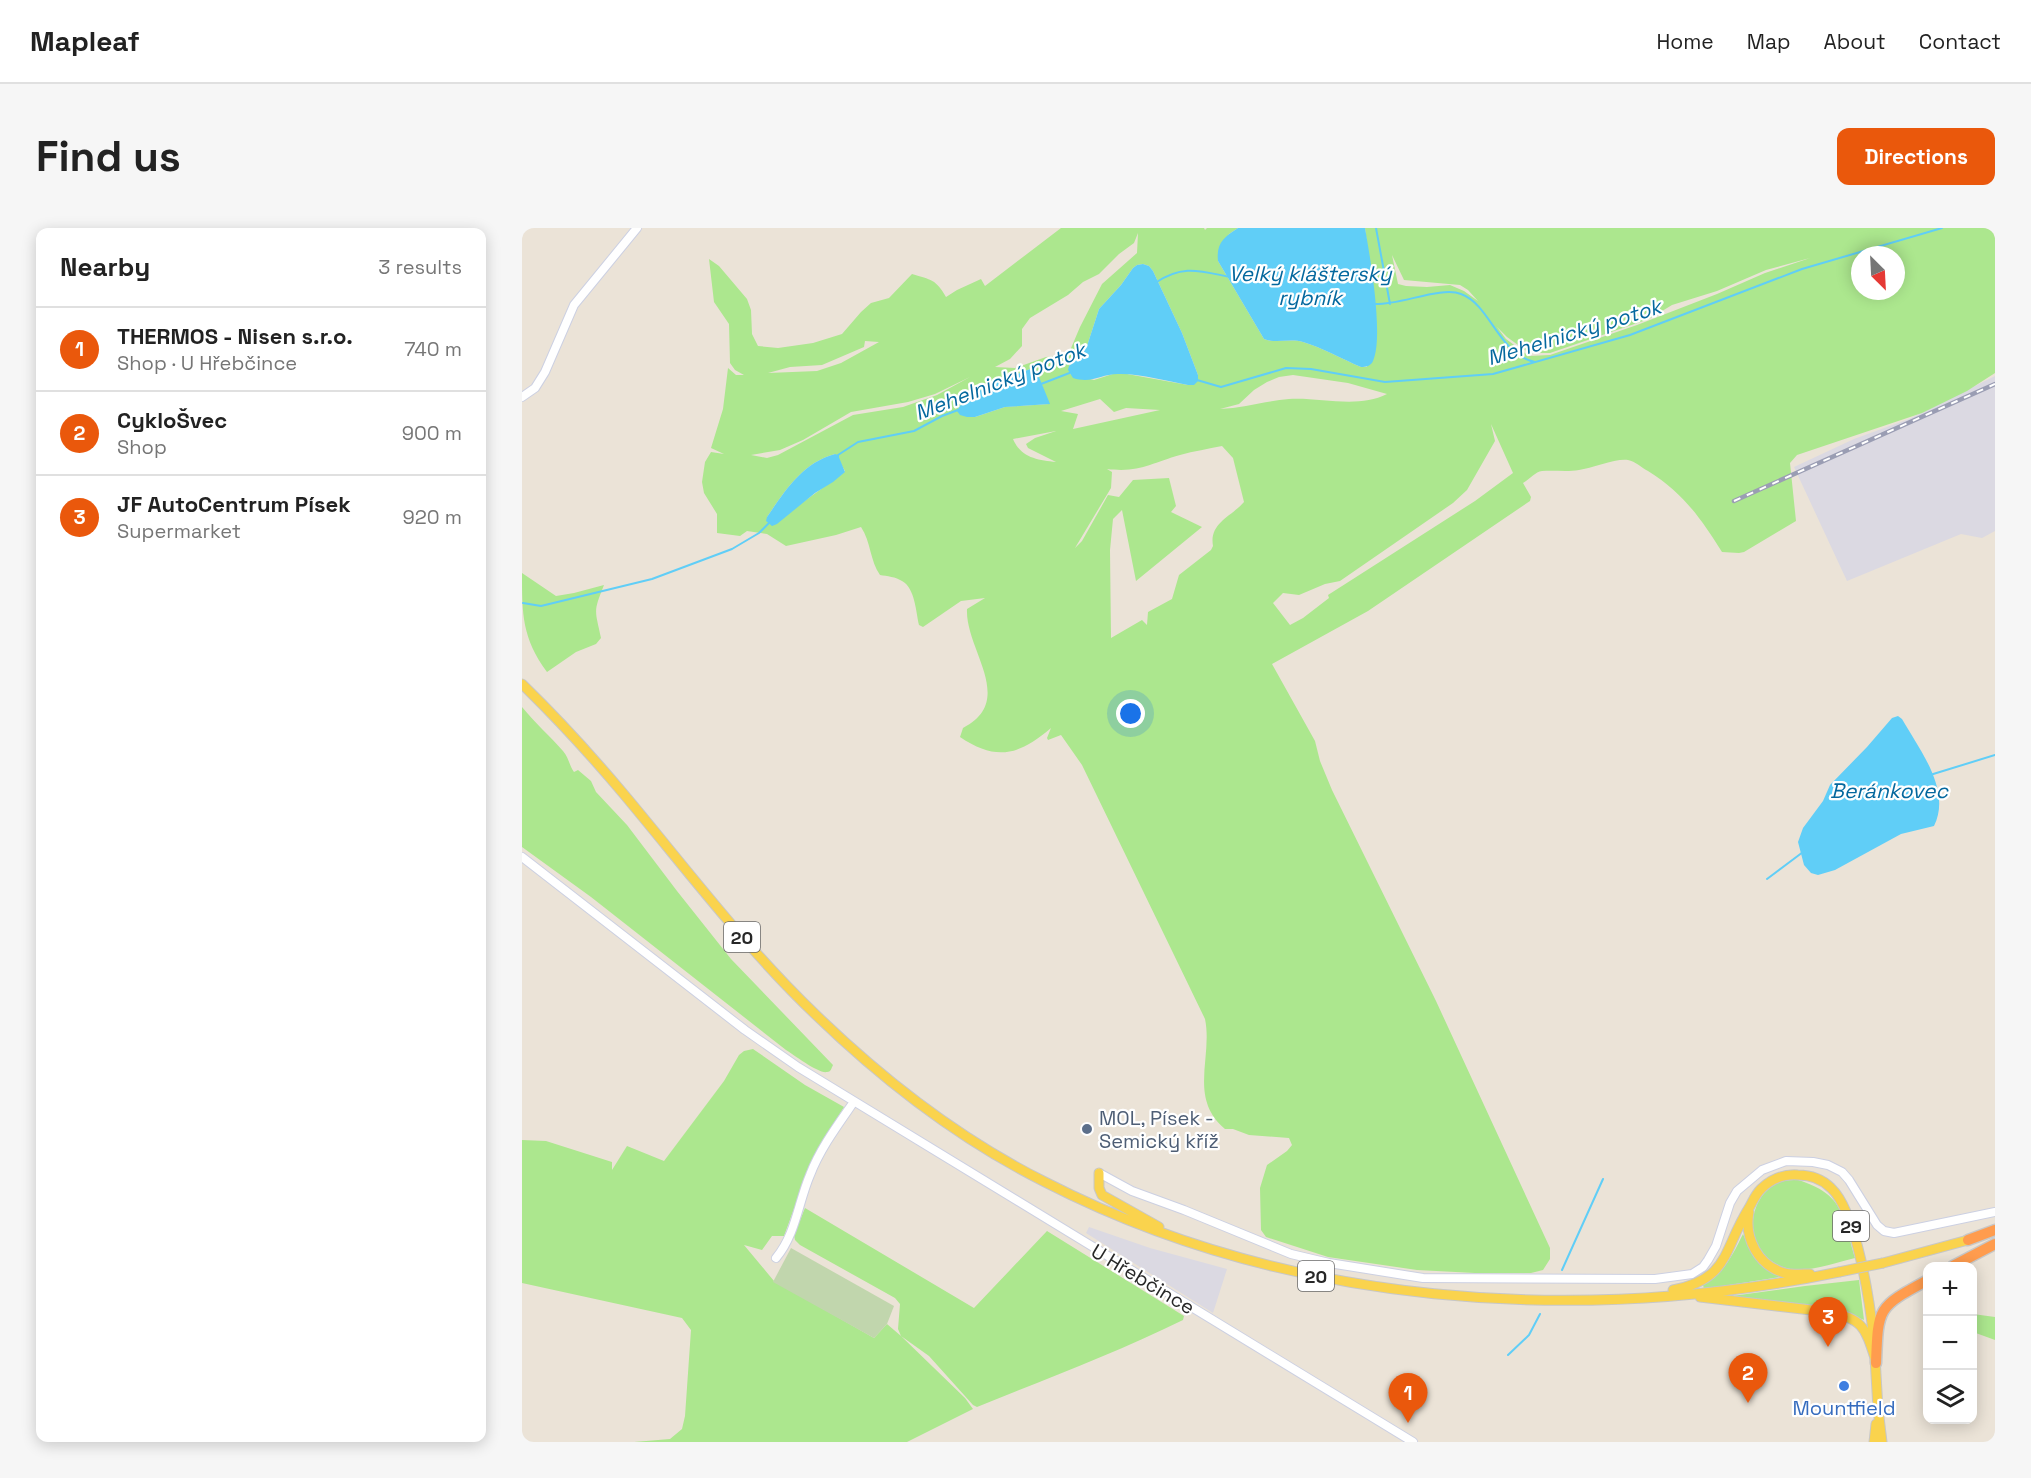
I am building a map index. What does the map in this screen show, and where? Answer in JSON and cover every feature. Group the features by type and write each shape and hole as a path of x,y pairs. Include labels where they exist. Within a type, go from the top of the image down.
{"highway":[{"name":"20","path":"1968,1240 1995,1231"},
{"path":"1961,1262 1995,1244"},
{"path":"1876,1363 1877,1328 1883,1309 1923,1283"}],"main road":[{"name":"20","path":"522,684 593,759 769,967 816,1015 865,1059 946,1122 995,1154 1083,1200 1177,1237 1282,1268 1380,1287 1527,1299 1679,1295 1758,1286 1883,1263 1968,1240"},
{"path":"1099,1173 1101,1195 1177,1237"},
{"name":"29","path":"1751,1205 1769,1182 1793,1174 1818,1179 1830,1186 1837,1194 1848,1216 1870,1309 1882,1442"},
{"path":"1751,1205 1748,1231 1755,1250 1763,1260 1784,1273 1839,1272"},
{"path":"1624,1298 1676,1290 1708,1278 1723,1263 1751,1205"},
{"path":"1679,1295 1807,1309 1848,1316 1863,1327 1876,1363"},
{"name":"29","path":"1874,1442 1878,1409"}],"street":[{"path":"522,397 535,388 545,372 573,306 637,228"},
{"name":"U Hřebčince","path":"522,857 745,1030 798,1067 1413,1442"},
{"path":"776,1258 793,1228 809,1175 830,1135 853,1102"},
{"path":"1099,1173 1132,1191 1291,1254 1388,1274 1443,1280 1655,1280 1692,1274 1708,1260 1716,1246 1730,1203 1737,1191 1762,1170 1786,1161 1813,1162 1828,1165 1842,1172 1877,1225 1889,1232 1956,1222 1995,1212"}],"shaded area":[{"path":"1995,376 1995,531 1982,538 1961,534 1847,581 1794,467 1854,439 1909,419"},
{"path":"1089,1227 1150,1248 1227,1269 1213,1313 1086,1233"}],"green space":[{"path":"1061,228 1204,228 1205,230 1207,228 1238,228 1229,234 1218,261 1264,339 1303,342 1361,367 1367,367 1375,305 1365,228 1995,228 1995,373 1967,391 1922,413 1797,455 1790,463 1796,521 1744,552 1722,552 1681,497 1660,479 1633,462 1623,460 1579,470 1539,472 1523,483 1531,497 1530,501 1368,611 1272,664 1315,741 1320,761 1332,790 1436,1001 1550,1248 1550,1259 1543,1270 1531,1273 1475,1273 1417,1270 1328,1257 1266,1237 1261,1230 1260,1188 1267,1165 1292,1145 1289,1138 1249,1135 1233,1129 1225,1129 1214,1117 1207,1104 1205,1091 1207,1033 1205,1019 1082,765 1061,735 1048,740 1051,728 1028,745 1007,752 985,750 960,737 963,728 979,717 986,703 987,689 984,673 968,625 967,609 985,598 961,601 923,627 919,625 914,601 906,584 880,575 861,527 786,546 767,534 747,531 740,536 717,533 717,514 704,493 702,482 705,462 711,452 724,454 711,448 723,409 728,368 736,375 744,375 735,370 730,363 729,324 714,302 709,259 719,266 747,299 751,310 752,334 758,346 778,348 813,343 842,334 871,303 889,298 912,274 932,281 946,297 981,279 985,286","holes":["1138,233 1137,253 1102,284 1066,360 1062,356 1046,357 1015,368 995,367 1010,359 1022,346 1022,329 1030,318 1068,295 1083,282 1099,274 1134,243","1392,255 1404,280 1460,285 1478,301 1450,285 1406,286 1398,284","1810,258 1765,273 1637,325 1550,355 1529,356 1506,339 1497,327 1529,353 1550,353 1649,319 1672,305 1717,291 1766,270","1143,264 1149,266 1153,271 1182,333 1198,375 1188,385 1127,374 1116,373 1094,380 1070,374 1069,366 1087,346 1099,309 1133,268","865,341 879,342 841,363 817,371 768,373 790,367 822,365 864,347","1035,367 1049,404 1005,407 975,417 958,408 984,389","1293,375 1348,383 1387,394 1364,401 1289,399 1220,409 1239,404 1267,382","970,377 937,395 903,407 853,415 778,455 767,458 751,455 780,450 803,440 851,412 908,402 935,394","1100,399 1114,412 1126,408 1160,410 1073,429 1078,414 1061,411","1491,424 1513,473 1475,501 1328,595 1329,598 1303,618 1290,625 1273,603 1283,593 1299,595 1325,584 1340,581 1453,503 1467,490 1495,441","1056,431 1035,438 1026,444 1028,448 1056,462 1031,457 1016,445 1013,439","1222,446 1233,458 1244,502 1218,526 1214,532 1211,550 1179,575 1172,599 1148,612 1147,625 1142,620 1111,638 1110,550 1113,519 1122,510 1136,581 1202,527 1171,512 1176,506 1169,478 1133,480 1119,497 1108,495 1082,541 1075,548 1111,488 1112,472 1107,469 1128,470","835,454 845,471 799,505 767,517 795,479 813,464"]},
{"path":"522,573 556,596 604,585 596,616 601,638 596,644 576,652 547,672 528,637 523,613"},
{"path":"522,707 567,756 574,772 578,770 591,781 596,792 627,825 731,959 833,1065 830,1071 818,1070 786,1050 591,897 522,847"},
{"path":"753,1049 805,1085 844,1107 820,1146 784,1236 772,1236 762,1250 744,1245 774,1281 874,1338 887,1324 965,1398 973,1409 907,1442 634,1442 670,1439 682,1429 685,1416 691,1330 682,1318 522,1283 522,1140 546,1141 612,1162 612,1170 627,1146 664,1161 724,1081 739,1055"},
{"path":"1798,1180 1825,1192 1839,1208 1855,1258 1797,1270 1778,1265 1768,1259 1761,1250 1753,1230 1756,1207 1762,1196 1772,1186 1782,1181"},
{"path":"805,1208 974,1308 1047,1231 1184,1316 1183,1320 1132,1344 977,1407 929,1356 901,1336 898,1329 900,1304 895,1298 800,1245 795,1240 794,1235"},
{"path":"1743,1234 1757,1259 1780,1277 1704,1289 1703,1285 1717,1275 1727,1263"},
{"path":"791,1248 894,1306 887,1324 874,1338 773,1282"},
{"path":"1859,1280 1864,1320 1839,1309 1732,1296 1805,1286"},
{"path":"1977,1315 1995,1317 1995,1340 1977,1333"}],"water":[{"name":"Velký klášterský rybník","path":"1238,228 1365,228 1377,316 1376,350 1371,364 1361,367 1303,342 1264,339 1218,261 1218,250 1222,241"},
{"path":"1143,264 1149,266 1153,271 1182,333 1198,375 1198,381 1194,385 1188,385 1126,374 1112,374 1086,380 1073,378 1068,370 1069,366 1087,346 1099,309 1133,268"},
{"path":"1035,367 1050,404 1005,407 975,417 960,415 957,411 962,403 981,390"},
{"path":"835,454 838,455 845,472 777,524 772,526 766,521 795,479 813,464"},
{"name":"Beránkovec","path":"1898,716 1924,757 1936,784 1939,798 1934,826 1901,834 1835,870 1818,875 1811,873 1804,865 1798,842 1803,828 1823,801 1830,785 1892,718"}],"waterway":[{"path":"1376,228 1390,304"},
{"name":"Mehelnický potok","path":"1197,380 1221,387 1286,368 1311,369 1385,382 1493,374 1630,335 1802,269 1942,228"},
{"path":"1155,283 1183,271 1200,271 1230,277"},
{"path":"1373,304 1442,292 1461,294 1480,308 1512,350 1535,362"},
{"name":"Mehelnický potok","path":"1041,384 1072,372"},
{"name":"Mehelnický potok","path":"838,457 858,442 914,431 958,410"},
{"name":"Mehelnický potok","path":"523,603 541,606 652,579 732,549 759,533 769,523"},
{"path":"1930,775 1995,755"},
{"path":"1767,879 1803,852"},
{"path":"1562,1270 1603,1179"},
{"path":"1508,1355 1529,1335 1540,1314"}],"railway":[{"path":"1734,501 1995,384"}],"place":[{"name":"MOL, Písek - Semický kříž","path":"1087,1129"},
{"name":"JF AutoCentrum Písek","path":"1828,1347"},
{"name":"Mountfield","path":"1844,1386"},
{"name":"CykloŠvec","path":"1748,1403"},
{"name":"THERMOS - Nisen s.r.o.","path":"1408,1423"}]}
